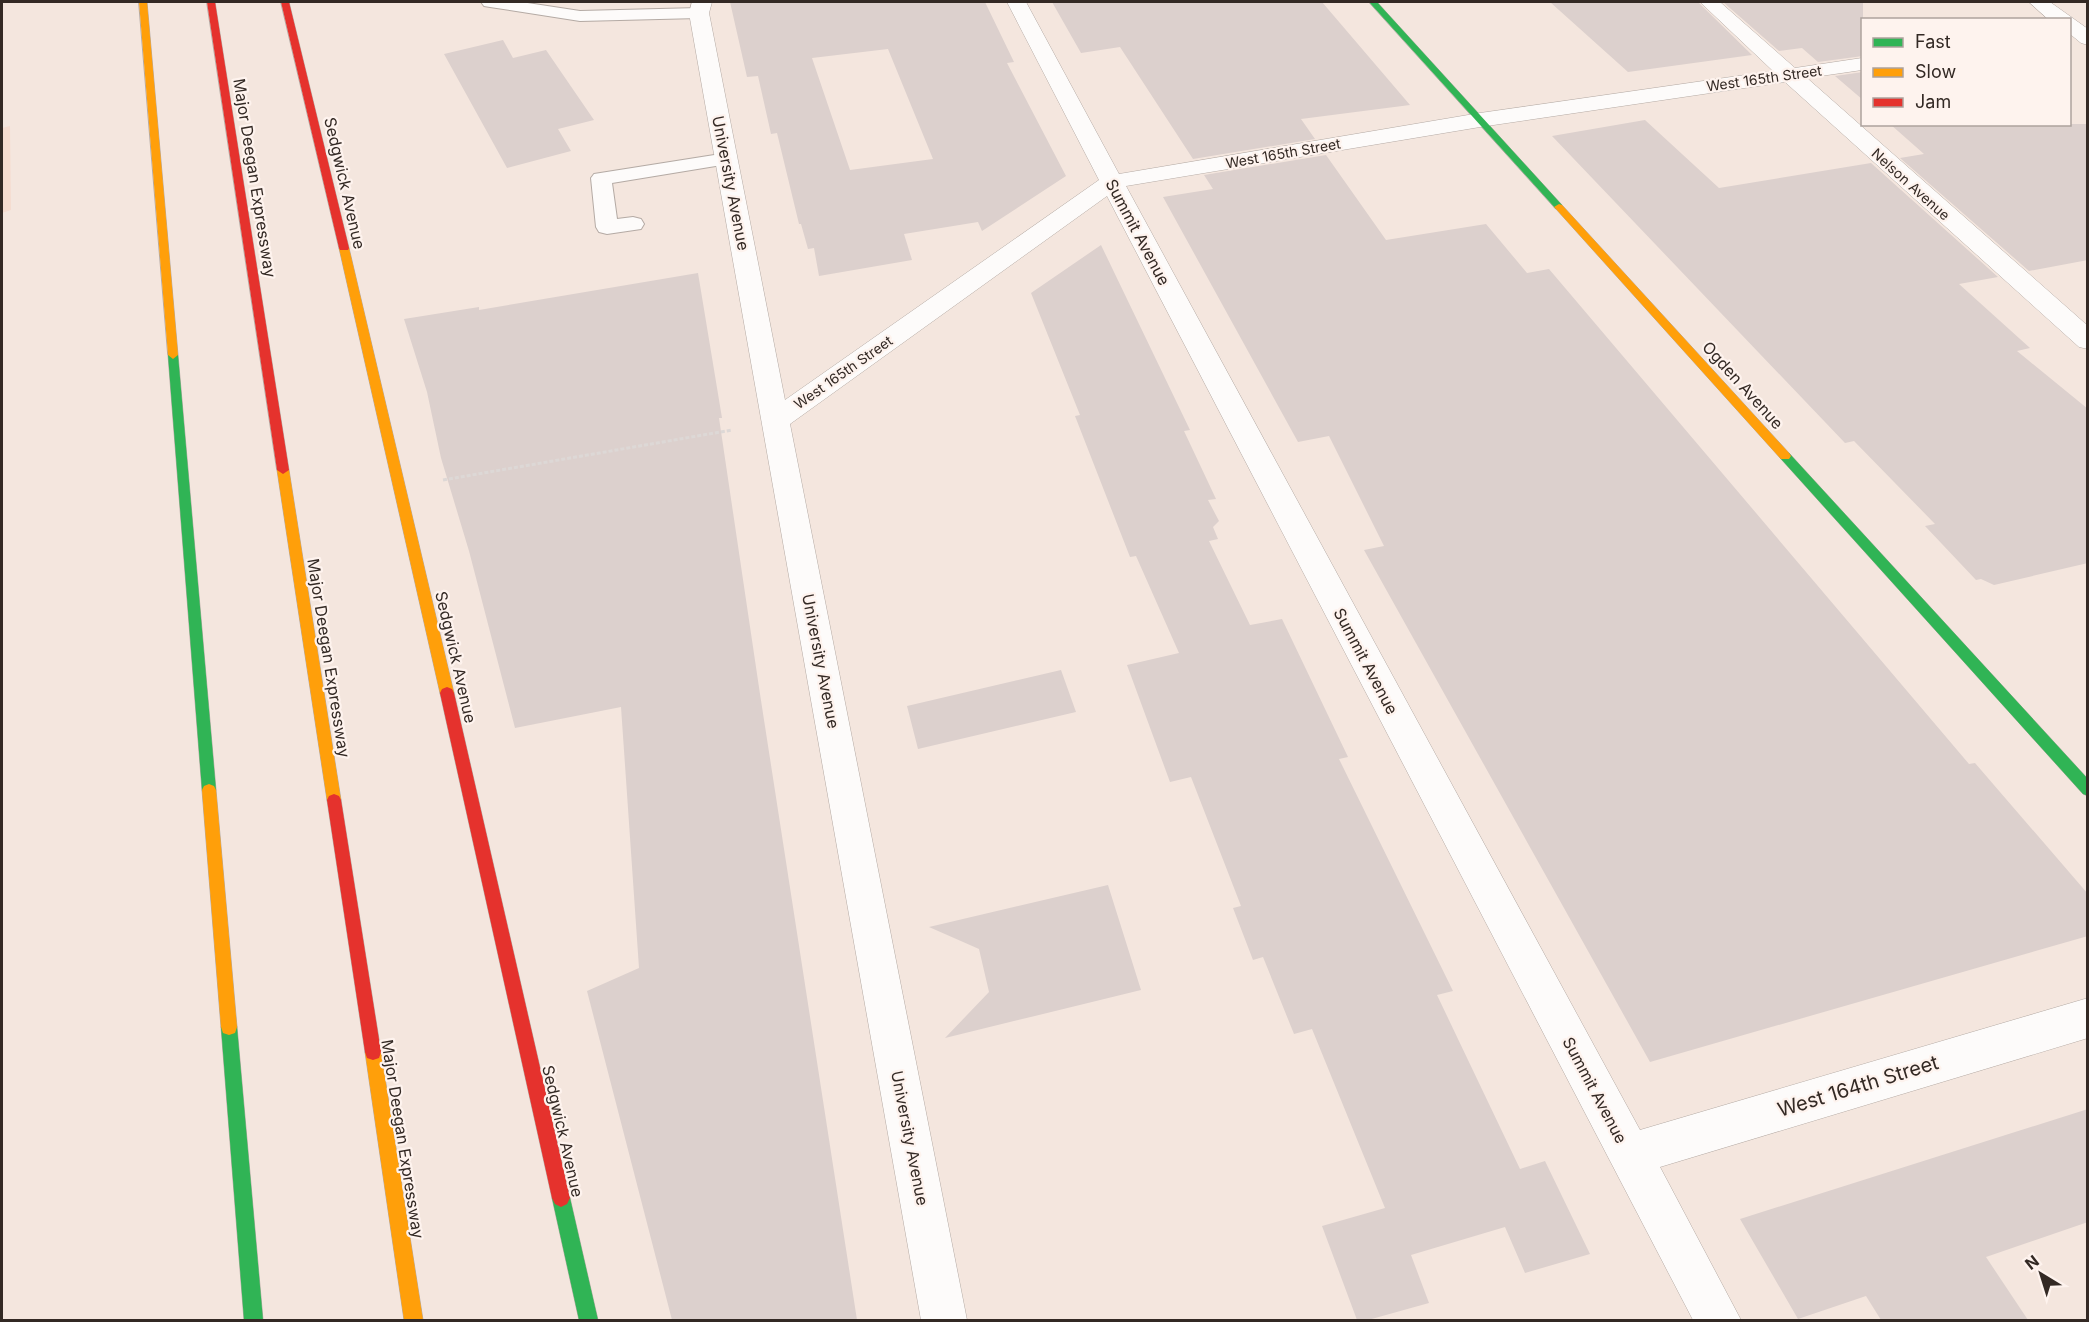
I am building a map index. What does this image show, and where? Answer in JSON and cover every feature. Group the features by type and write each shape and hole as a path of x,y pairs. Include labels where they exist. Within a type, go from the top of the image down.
{"main road":[{"path":"143,2 254,1320"},
{"name":"Major Deegan Expressway","path":"211,2 414,1320"},
{"name":"Sedgwick Avenue","path":"285,2 400,488 589,1320"},
{"name":"Ogden Avenue","path":"1373,2 2088,790"}],"street":[{"name":"Summit Avenue","path":"1016,2 1718,1320"},
{"name":"Nelson Avenue","path":"1709,2 2088,341"},
{"path":"2038,2 2060,18"},
{"name":"University Avenue","path":"700,7 944,1320"},
{"name":"West 165th Street","path":"776,420 1111,182 1480,120 1861,64"},
{"name":"West 164th Street","path":"1629,1155 2088,1018"}],"lane":[{"path":"490,2 580,16 700,7"},
{"path":"633,224 607,227 601,178 727,159"}],"path":[{"path":"400,488 732,430"}],"shaded area":[{"path":"10,126 11,210 2,213 2,128"}],"building":[{"path":"730,2 985,2 1014,62 1007,63 1066,176 982,231 978,222 904,234 912,260 819,276 814,248 808,249 801,224 799,224 777,133 771,134 758,76 747,77","holes":["888,49 933,159 850,170 812,58"]},
{"path":"1052,2 1322,2 1410,105 1301,119 1315,139 1193,159 1120,47 1081,53"},
{"path":"1550,2 1698,2 1752,55 1628,72"},
{"path":"1723,2 1863,2 1861,56 1818,62 1802,48 1779,51"},
{"path":"503,40 513,58 546,50 594,120 558,129 571,151 507,168 444,54"},
{"path":"1861,72 1861,98 1835,76"},
{"path":"1645,120 1719,188 1871,163 1998,277 1959,284 2030,348 2017,351 2088,409 2088,563 1994,585 1981,579 1976,580 1925,526 1935,524 1854,441 1845,443 1552,136"},
{"path":"2071,124 2088,124 2088,260 2029,271 1900,158 1924,154 1892,126 2071,126"},
{"path":"1326,155 1386,240 1486,224 1527,273 1549,269 1969,764 1975,763 2088,894 2088,936 1650,1062 1364,550 1384,546 1329,436 1298,442 1163,197 1213,189 1204,175"},
{"path":"1101,245 1190,430 1184,431 1216,499 1208,500 1219,521 1213,527 1218,539 1209,541 1250,625 1282,619 1348,757 1339,759 1453,991 1437,995 1520,1169 1545,1161 1590,1254 1525,1273 1505,1227 1411,1255 1429,1303 1368,1320 1357,1320 1322,1226 1385,1208 1312,1029 1294,1034 1263,957 1253,960 1233,908 1241,906 1191,777 1170,782 1127,665 1179,653 1136,556 1130,557 1075,416 1080,415 1031,293"},
{"path":"698,273 722,418 719,418 760,694 857,1320 672,1320 587,991 639,968 621,707 515,728 469,551 441,458 427,392 404,319 479,307 479,310"},
{"path":"1061,670 1076,712 918,749 907,706"},
{"path":"1108,885 1141,990 945,1038 989,992 979,949 929,927"},
{"path":"2088,1109 2088,1222 1986,1257 2028,1320 1881,1320 1866,1296 1798,1319 1740,1219"}],"traffic: fast":[{"path":"1373,2 1559,207"},
{"path":"173,355 209,790"},
{"path":"1785,456 2088,790"},
{"path":"229,1027 254,1320"},
{"path":"561,1198 589,1320"}],"traffic: slow":[{"path":"143,2 173,355"},
{"path":"1559,207 1785,456"},
{"path":"344,248 447,693"},
{"path":"283,470 334,800"},
{"path":"209,790 229,1027"},
{"path":"373,1052 414,1320"}],"traffic: jam":[{"path":"211,2 283,470"},
{"path":"285,2 344,248"},
{"path":"447,693 561,1198"},
{"path":"334,800 373,1052"}]}
